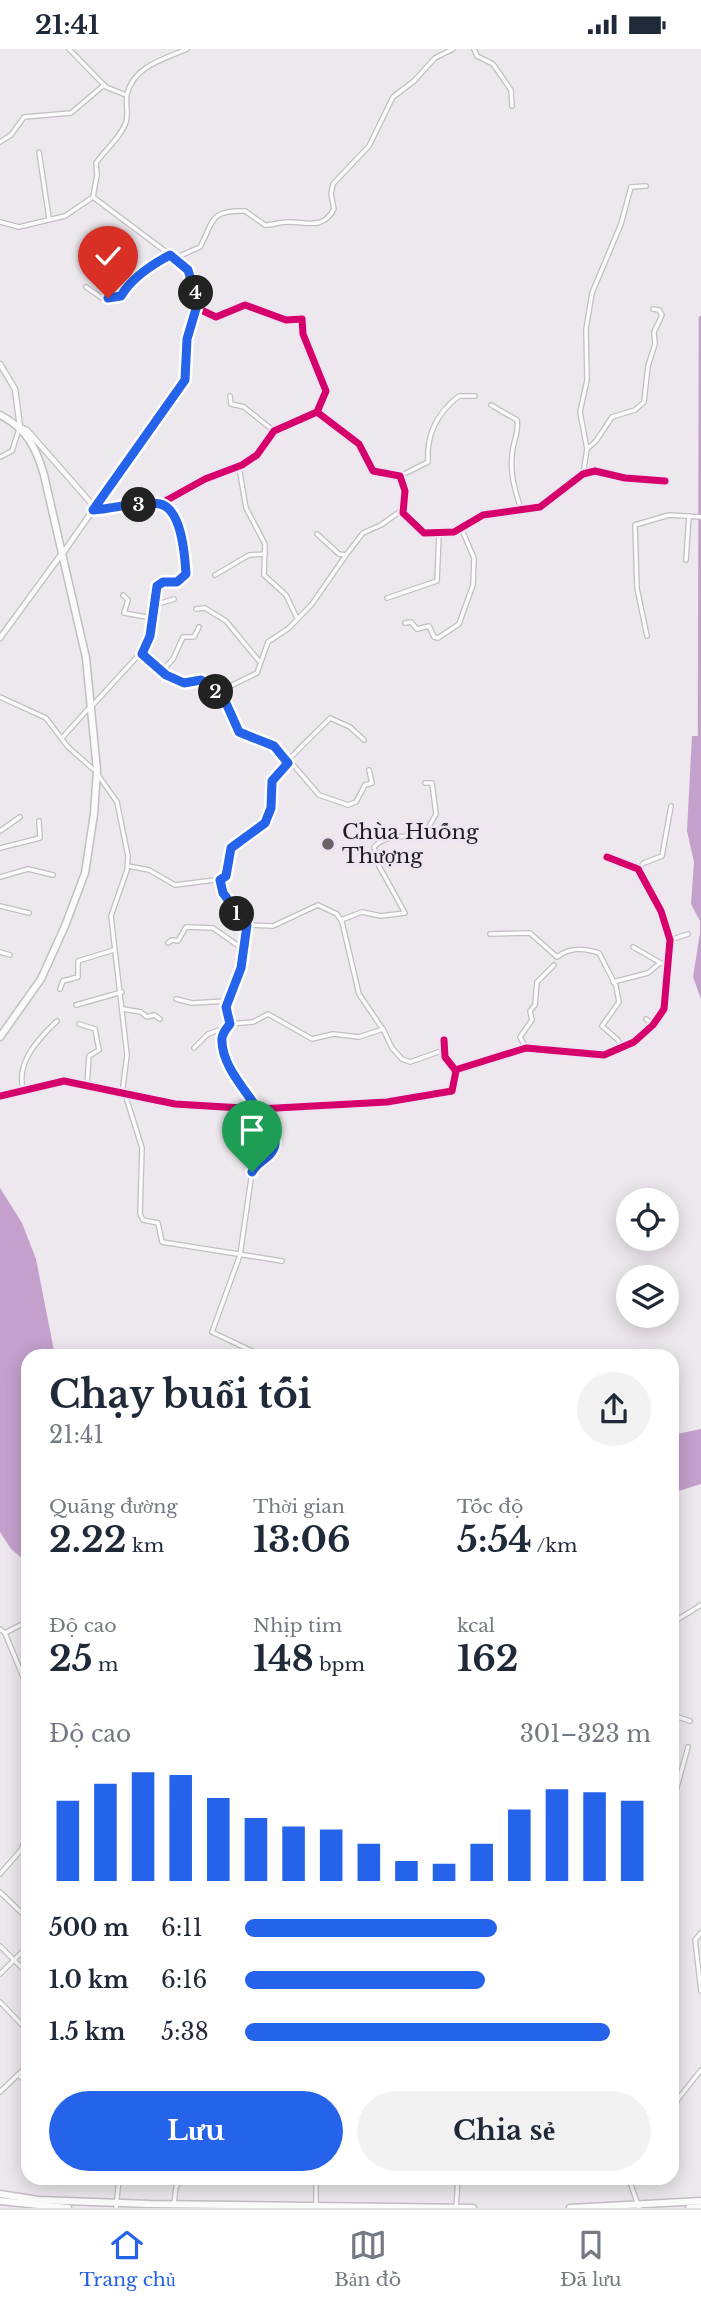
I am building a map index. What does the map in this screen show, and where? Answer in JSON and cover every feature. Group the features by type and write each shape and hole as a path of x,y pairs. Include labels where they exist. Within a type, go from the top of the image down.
{"main road":[{"path":"0,415 20,427 35,453 72,604 90,708 95,771 85,873 41,979 0,1037"},
{"path":"0,1032 37,977 62,923 80,872 92,814"},
{"path":"0,2194 68,2208"},
{"path":"0,2201 58,2206 473,2208"},
{"path":"570,2208 639,2207 701,2201"},
{"path":"689,2208 701,2207"}],"street":[{"path":"69,49 104,85 126,95"},
{"path":"0,222 19,227 71,214 93,197 96,163 126,121 126,95 144,69 187,49"},
{"path":"175,258 200,247 208,224 221,213 244,211 265,225 290,222 311,225 327,219 334,209 333,184 369,146 393,97 414,81 435,58 453,49"},
{"path":"474,49 477,56 493,64 511,90 512,106"},
{"path":"0,142 11,135 24,117 71,113 104,85"},
{"path":"39,152 49,218"},
{"path":"583,474 587,449 580,412 587,380 586,329 592,293 620,227 631,187 646,186"},
{"path":"0,638 185,380 187,339 197,308 197,295 188,270 93,197"},
{"path":"86,287 103,297 121,296 127,283 138,278 152,264 170,255"},
{"path":"93,510 160,504 205,479 239,467 257,455 274,431 317,412 326,391 303,334 302,319 286,320 245,305 216,317 197,308"},
{"path":"587,449 612,417 643,405 648,363 655,344 654,332 662,315 659,310 653,309"},
{"path":"0,364 15,389 20,427 12,451 0,457"},
{"path":"230,396 231,404 244,407 274,431"},
{"path":"317,412 359,444 373,471 400,476 428,462 427,446 439,413 460,396 475,396"},
{"path":"491,405 517,420 519,429 513,448 511,473 521,509"},
{"path":"20,427 27,430 84,492 93,510"},
{"path":"239,467 246,508 262,534 264,575 286,595 297,618"},
{"path":"402,510 418,531 439,535 462,530 483,515 540,506 583,474 602,471 625,478 665,481"},
{"path":"218,692 254,675 268,642 289,628 320,595 363,533 381,525 402,510 405,493 400,476"},
{"path":"62,739 142,654 150,636 155,590 159,583 177,582 186,574 182,537 171,511 160,504"},
{"path":"647,636 637,588 635,527 669,515 701,517"},
{"path":"686,560 690,516"},
{"path":"405,622 411,622 417,629 429,626 434,637 438,638 460,624 476,568 462,530"},
{"path":"317,534 339,554 346,555"},
{"path":"387,599 437,581 439,535"},
{"path":"215,575 249,555 265,554"},
{"path":"123,595 128,600 124,613 152,618"},
{"path":"155,605 174,599"},
{"path":"196,609 205,608 224,619 259,661"},
{"path":"162,671 173,659 183,638 194,637 199,627"},
{"path":"142,654 162,671 187,684 201,680 218,692 239,732 274,746 319,795 348,805 356,802 365,785 372,783 369,770"},
{"path":"0,697 47,718 62,739 95,771 111,792 120,812 128,866 111,916 122,992 127,1055 123,1094 142,1148 141,1218 158,1223 162,1242 282,1261"},
{"path":"128,866 149,870 175,885 220,880 226,876 231,848 265,823 271,808 272,781 304,741 318,733 330,718 350,727 364,740"},
{"path":"341,920 362,912 381,916 404,915 406,910 379,866 374,845 426,832 436,814 432,783 425,783"},
{"path":"638,869 645,862 662,856 671,806"},
{"path":"0,831 20,817"},
{"path":"0,848 40,838 39,821"},
{"path":"456,1070 526,1048 597,1056 622,1048 653,1025 664,1009 670,940 661,911 638,869 607,857"},
{"path":"0,877 28,869 53,875"},
{"path":"220,880 223,893 247,925 241,968 227,1001 230,1024 223,1033 223,1046 230,1066 274,1136 275,1144 270,1156 256,1164 252,1172 240,1255 212,1332 248,1349"},
{"path":"0,905 29,913"},
{"path":"247,925 272,926 318,905 330,909 341,920 358,992 383,1029 391,1048 406,1061 418,1061 444,1050"},
{"path":"168,943 172,940 178,941 186,927 211,927 243,949"},
{"path":"490,934 530,933 556,956 583,948 598,952 613,982 619,1005 605,1018 602,1026 618,1040 622,1048"},
{"path":"670,940 688,934"},
{"path":"629,951 635,945 668,967"},
{"path":"60,989 62,981 78,977 78,961 115,950"},
{"path":"0,952 10,955"},
{"path":"613,982 648,973 660,963"},
{"path":"526,1048 520,1037 532,1020 530,1011 536,1005 537,982 554,965"},
{"path":"76,1005 122,992"},
{"path":"176,999 192,1003 227,1001"},
{"path":"123,1009 141,1012 147,1017 154,1014 160,1019"},
{"path":"230,1024 253,1022 268,1014 296,1033 314,1039 332,1034 359,1037 383,1029"},
{"path":"646,1019 653,1025"},
{"path":"23,1089 20,1076 33,1046 57,1021"},
{"path":"79,1024 95,1029 99,1050 89,1056 87,1084"},
{"path":"194,1048 208,1034 219,1030 223,1033"},
{"path":"444,1040 445,1057 456,1070"},
{"path":"0,1096 55,1082 87,1084 123,1094 191,1106 258,1109 387,1102 452,1092 456,1070"},
{"path":"679,1619 701,1605"},
{"path":"5,1633 21,1625"},
{"path":"0,1629 5,1633 21,1672"},
{"path":"679,1717 690,1721"},
{"path":"679,1778 688,1747"},
{"path":"0,1874 21,1850"},
{"path":"0,1892 21,1912"},
{"path":"701,1933 695,1940 699,1953 701,1991"},
{"path":"0,1946 21,1967"},
{"path":"0,1974 21,1953"},
{"path":"0,2002 21,2024"},
{"path":"679,2098 701,2070"},
{"path":"0,2092 21,2072"},
{"path":"116,2205 118,2185"},
{"path":"170,2206 178,2185"},
{"path":"316,2185 316,2206"},
{"path":"456,2208 458,2185"},
{"path":"631,2185 639,2207"}],"shaded area":[{"path":"692,736 701,736 701,999 693,977 700,921 691,904 694,862 687,831"},
{"path":"0,1188 22,1223 36,1259 54,1349 21,1349 21,1557 11,1549 0,1532"},
{"path":"701,1429 701,1484 679,1491 679,1434"}],"waterway":[{"path":"700,742 701,318"}],"cycle path":[{"path":"93,510 160,504 205,479 242,465 257,455 274,431 317,412 326,391 303,334 302,319 286,320 245,305 216,317 197,308"},
{"path":"317,412 359,444 373,471 400,476 405,491 403,513 424,533 454,532 483,515 540,507 583,474 595,471 625,478 665,481"},
{"path":"455,1070 526,1048 604,1055 634,1042 653,1025 664,1009 670,940 661,911 638,869 607,857"},
{"path":"0,1096 64,1081 175,1104 258,1109 387,1102 452,1091 456,1071 445,1057 444,1040"}],"place":[{"name":"Chùa Huống Thượng","path":"328,844"}],"route":[{"path":"108,298 121,296 127,283 138,278 152,264 170,255 188,270 198,302 187,339 185,380 93,510 160,504 171,511 182,537 186,574 177,582 163,582 157,586 150,636 142,654 166,675 187,684 201,680 218,692 239,732 274,746 288,763 272,781 271,808 264,825 233,845 228,855 226,876 220,880 223,893 247,925 241,968 227,1001 226,1011 230,1024 223,1033 223,1046 233,1072 261,1112 275,1140 272,1152 256,1164 252,1172"}]}
